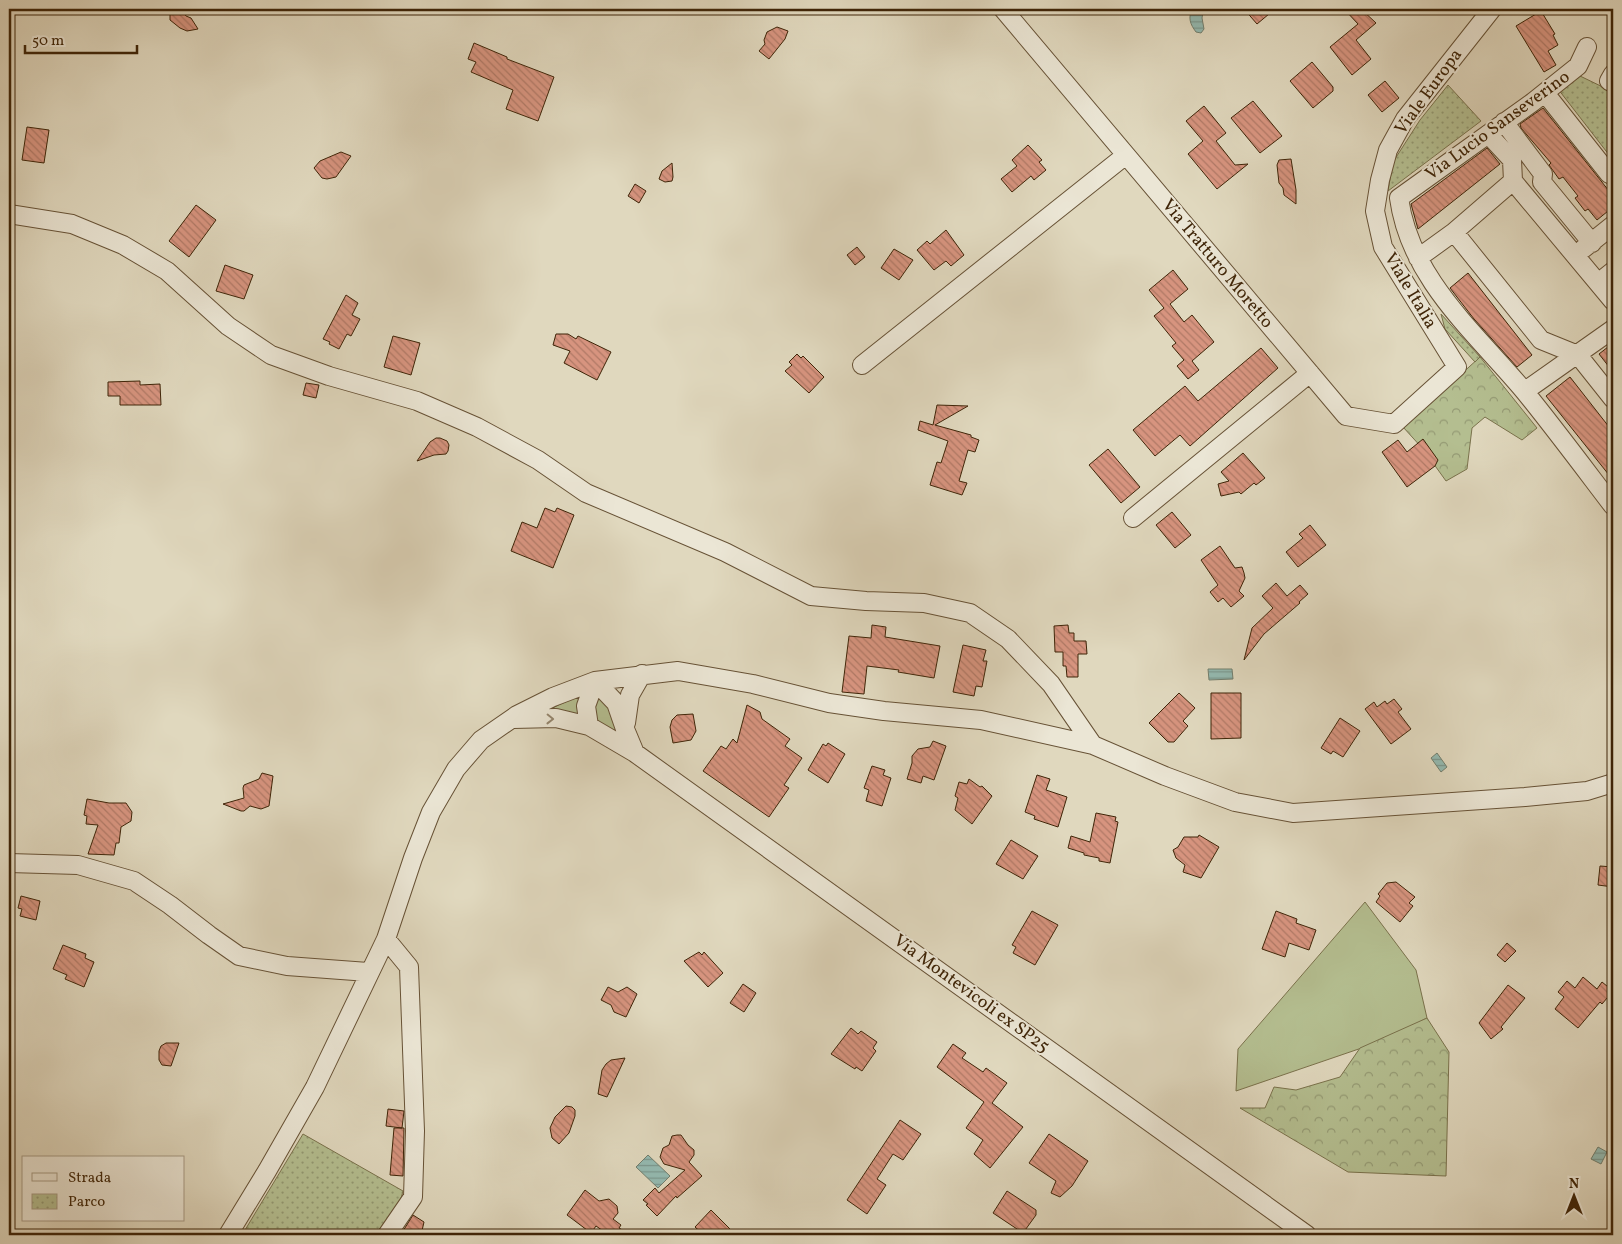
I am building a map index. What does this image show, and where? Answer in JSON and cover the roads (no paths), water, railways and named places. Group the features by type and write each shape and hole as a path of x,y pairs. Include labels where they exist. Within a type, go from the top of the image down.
{"street":[{"name":"Via Tratturo Moretto","path":"1003,9 1346,416 1394,424 1456,367"},
{"name":"Viale Europa","path":"1374,211 1388,150 1405,119 1492,9"},
{"name":"Via Lucio Sanseverino","path":"1418,258 1402,217 1399,198 1545,93 1578,66 1586,47"},
{"path":"1613,74 1609,81 1613,83"},
{"path":"1545,93 1609,174 1613,175"},
{"path":"1504,122 1543,174 1542,182 1592,243"},
{"path":"1488,134 1512,160 1513,181 1613,301"},
{"path":"862,365 1126,155"},
{"path":"1513,181 1454,232 1418,258 1443,300 1525,392 1613,506"},
{"name":"Viale Italia","path":"1374,211 1384,247 1456,367"},
{"path":"9,214 72,224 123,245 167,270 228,326 271,356 329,376 417,401 477,427 538,460 586,493 725,552 811,596 866,601 924,603 970,613 1008,639 1052,684 1093,745"},
{"path":"1575,255 1613,225"},
{"path":"1454,232 1541,340 1578,356 1613,399"},
{"path":"1598,283 1613,271"},
{"path":"1425,315 1443,300"},
{"path":"1525,392 1578,356 1613,329"},
{"path":"1132,518 1310,374"},
{"path":"228,1235 315,1087 368,972 386,939 413,858 431,812 456,769 481,740 510,720 553,697 595,681 642,674 678,672 752,684 829,703 884,712 981,720 1093,745 1165,776 1234,802 1293,813 1525,797 1587,791 1613,783"},
{"path":"625,729 630,695 642,674"},
{"path":"590,726 586,706 595,681"},
{"path":"595,681 616,703 635,753"},
{"name":"Via Montevicoli ex SP25","path":"510,720 556,718 590,726 635,753 1307,1235"},
{"path":"9,864 78,865 134,880 239,956 287,966 368,972"},
{"path":"386,939 409,967 415,1131 413,1197 387,1235"}],"water":[{"path":"1192,9 1207,9 1203,12 1204,29 1201,33 1196,32 1191,24 1190,15"},
{"path":"1208,669 1232,669 1233,679 1209,680"},
{"path":"1437,753 1447,767 1441,772 1431,758"},
{"path":"1598,1147 1607,1152 1601,1164 1591,1159"},
{"path":"648,1155 670,1176 658,1188 636,1167"}]}
